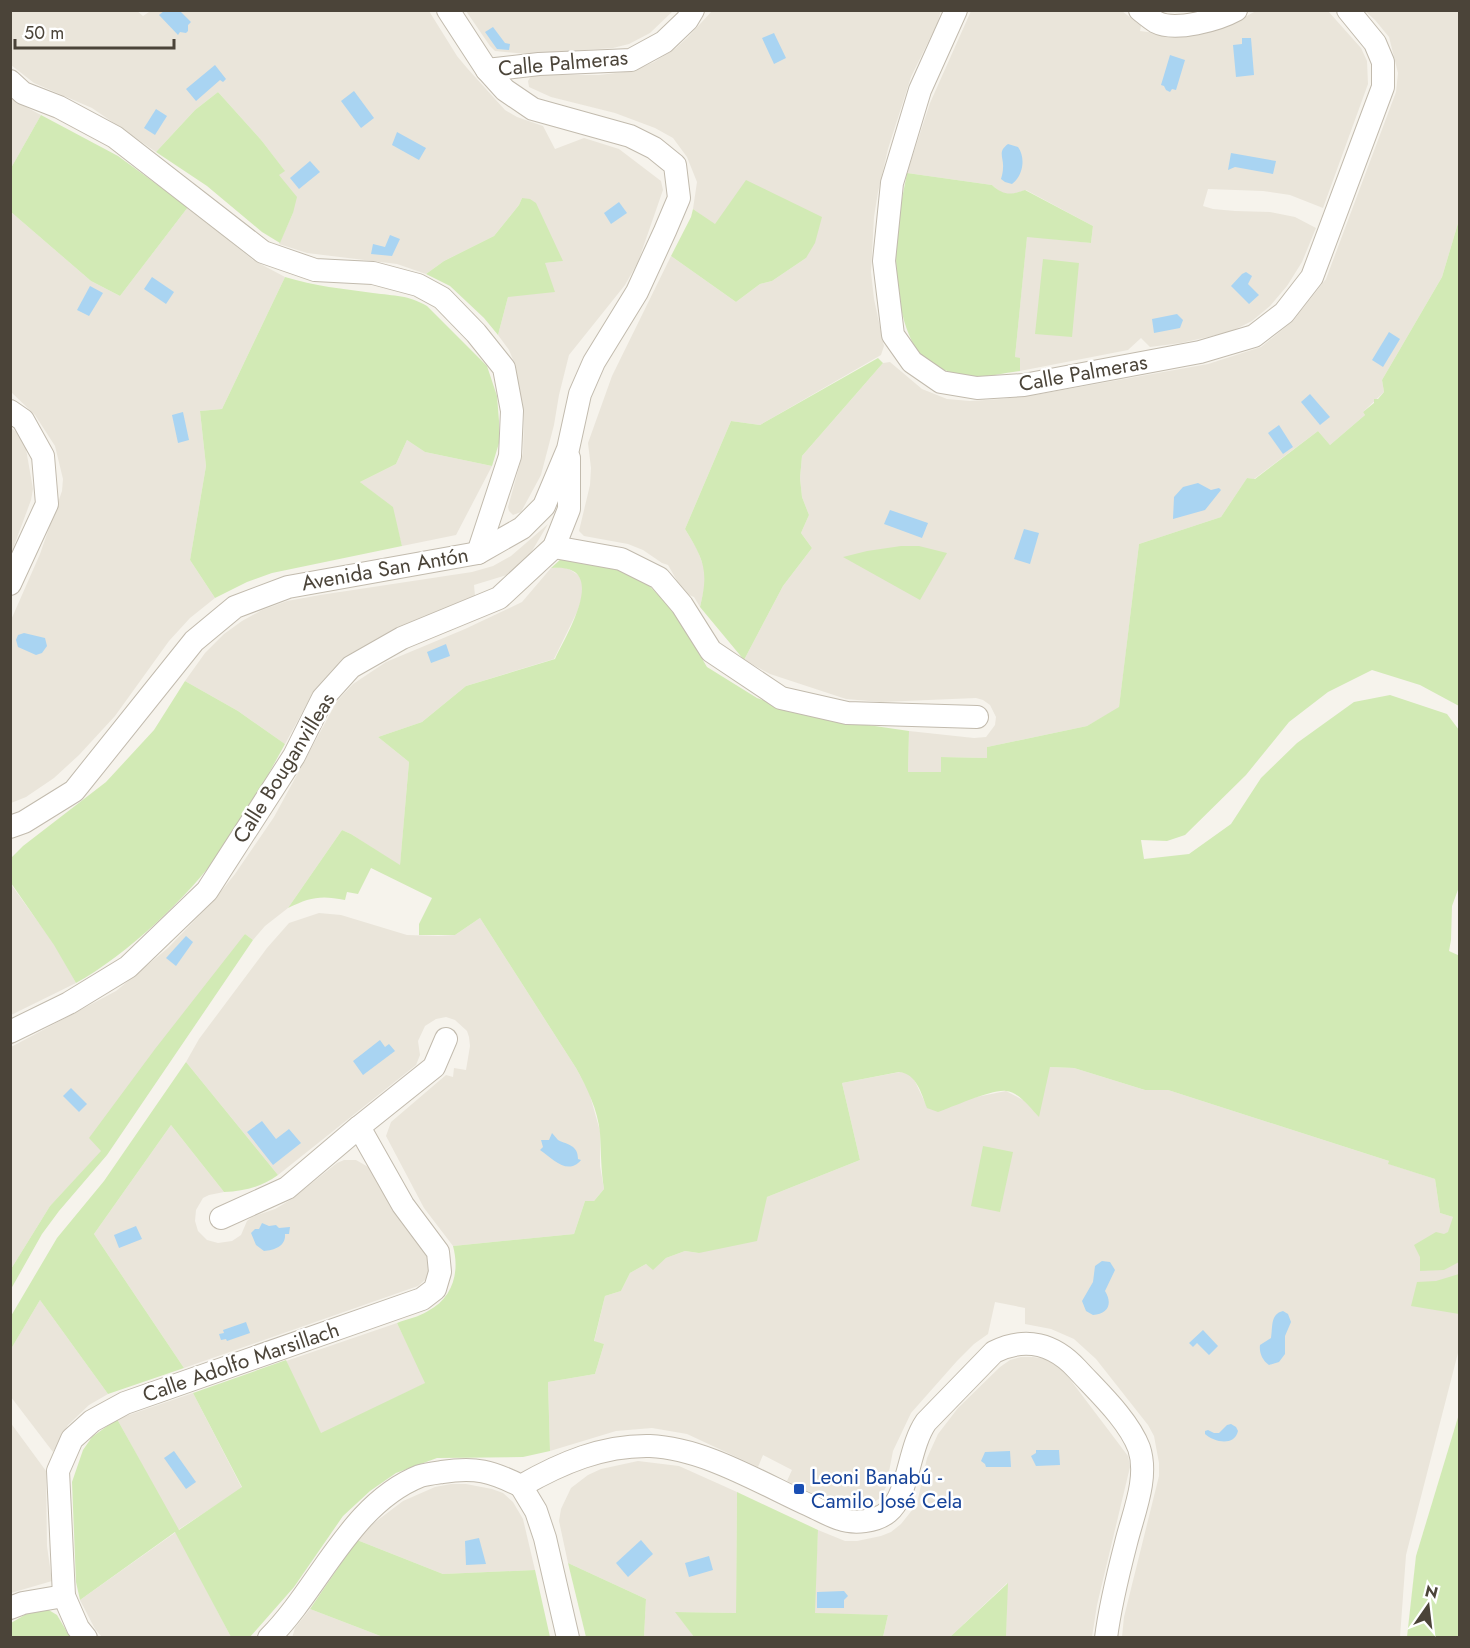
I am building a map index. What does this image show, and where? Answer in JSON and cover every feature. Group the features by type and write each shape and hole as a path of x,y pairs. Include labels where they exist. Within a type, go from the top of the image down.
{"street":[{"name":"Avenida San Antón","path":"15,829 74,791 194,641 235,607 288,587 478,553 522,528 544,506 568,449 580,394 594,362 637,292 679,198 675,165 654,148 630,136 533,109 505,90 487,70 448,10"},
{"name":"Calle Palmeras","path":"487,70 539,64 631,60 664,42 687,20 693,10"},
{"name":"Calle Palmeras","path":"956,10 920,90 892,183 884,261 893,335 912,362 941,382 977,388 1024,385 1200,352 1254,336 1284,313 1312,277 1383,87 1383,62 1374,43 1348,10"},
{"path":"1140,10 1158,23 1181,26 1222,18 1236,10"},
{"path":"10,81 23,93 59,107 115,137 263,252 315,270 373,273 418,285 442,298 463,319 504,368 512,411 510,456 478,553"},
{"path":"10,411 23,420 43,456 47,504 10,584"},
{"name":"Calle Bouganvilleas","path":"10,1032 69,1003 128,967 207,891 294,756 323,698 351,667 402,638 499,598 554,547 569,509 568,449"},
{"path":"554,547 621,559 659,578 682,605 711,651 781,698 847,713 976,717"},
{"path":"220,1218 287,1188 434,1067 446,1039"},
{"name":"Calle Adolfo Marsillach","path":"86,1638 78,1628 64,1596 58,1471 72,1439 92,1421 125,1403 422,1299 435,1289 440,1272 438,1252 403,1205 359,1127"},
{"path":"521,1486 554,1467 602,1450 622,1446 651,1446 677,1449 715,1462 841,1520 875,1520 887,1513 898,1500 918,1432 987,1358 1004,1347 1044,1345 1064,1356 1103,1397 1130,1430 1140,1456 1140,1485 1119,1570 1106,1638"},
{"path":"269,1638 303,1599 349,1532 392,1491 422,1476 463,1469 495,1473 521,1486 539,1520 568,1638"},
{"path":"10,1608 23,1603 64,1596"}],"shaded area":[{"path":"136,10 143,16 152,10 429,11 457,56 505,110 543,126 555,149 584,138 619,149 661,181 663,190 638,262 625,285 569,355 541,475 521,512 513,515 508,507 523,453 524,416 514,362 509,350 498,335 508,297 545,263 562,261 522,198 494,236 444,261 426,274 397,264 307,253 279,244 293,213 278,175 284,170 262,141 218,92 195,110 156,152 92,108 34,83 11,65 11,11"},
{"path":"466,11 673,11 650,33 629,44 613,48 527,54 495,51"},
{"path":"712,11 941,11 911,77 888,149 878,192 874,217 871,272 884,346 881,355 760,425 731,421 685,529 697,549 705,570 705,585 700,607 694,597 684,593 668,565 628,544 584,536 579,531 590,485 591,468 588,443 612,376 671,256 736,302 760,284 772,281 806,258 715,225 693,209 697,182 687,157 673,138 655,128 615,113 551,97 529,87 528,81 531,76 540,75 599,75 633,71 654,62 676,48"},
{"path":"971,11 1122,11 1141,26 1140,31 1170,35 1241,19 1256,11 1328,11 1361,48 1367,61 1368,84 1323,208 1290,195 1263,191 1208,189 1203,206 1235,211 1270,212 1295,217 1316,228 1302,262 1287,286 1270,306 1252,321 1230,332 1150,347 1141,338 1128,350 1020,371 1020,359 1015,357 1027,236 1091,243 1093,226 1026,190 1009,195 1000,192 992,185 907,173 930,103"},
{"path":"1365,11 1459,11 1459,220 1442,277 1382,380 1384,392 1363,412 1365,415 1330,445 1318,431 1254,479 1247,478 1221,517 1139,544 1119,708 1087,726 987,747 987,758 942,757 941,772 908,772 909,731 974,738 986,737 995,725 996,717 990,705 976,698 881,702 846,699 770,674 744,660 783,586 812,548 801,533 809,515 802,497 800,478 802,456 883,363 890,362 922,389 947,399 970,401 1001,399 1208,364 1261,347 1293,321 1326,279 1396,92 1398,73 1389,37"},
{"path":"11,99 41,115 11,168"},
{"path":"188,207 253,260 285,277 222,409 200,411 206,466 190,560 215,598 190,618 169,641 115,716 79,755 54,778 26,797 11,803 11,620 40,554 62,491 63,479 55,446 35,415 11,392 11,212 91,281 120,296"},
{"path":"11,428 19,434 26,449 33,489 11,554"},
{"path":"407,440 425,452 492,466 456,535 402,546 392,507 360,482 396,464"},
{"path":"548,524 532,551 513,573 474,585 475,596 384,636 344,657 315,689 285,744 238,711 185,681 205,653 224,634 262,610 287,601 472,572 493,566 511,556"},
{"path":"561,567 578,575 584,592 554,659 466,686 422,722 378,737 409,762 400,866 342,830 288,908 265,926 253,940 245,934 102,1151 50,1206 11,1269 11,1047 116,991 168,948 214,900 274,817 337,701 353,684 386,662 522,602 551,568"},
{"path":"10,883 54,944 76,983 11,1015"},
{"path":"319,913 341,915 407,935 438,936 455,935 480,918 589,1092 600,1131 600,1166 604,1189 594,1201 585,1201 574,1234 453,1246 424,1208 386,1136 391,1122 446,1075 453,1077 454,1068 466,1070 470,1046 469,1037 467,1031 455,1020 446,1017 436,1019 425,1026 418,1041 420,1055 416,1065 278,1175 186,1062 199,1039 267,948 289,923"},
{"path":"1050,1067 1074,1068 1145,1090 1168,1090 1389,1161 1389,1164 1435,1179 1440,1213 1453,1217 1459,1228 1459,1349 1406,1555 1400,1637 1122,1637 1124,1617 1159,1476 1154,1436 1148,1425 1096,1359 1074,1339 1051,1329 1025,1324 1025,1308 995,1302 988,1334 957,1361 911,1413 893,1451 886,1487 880,1498 867,1507 859,1509 841,1507 787,1481 792,1470 763,1455 758,1467 687,1434 652,1428 616,1431 550,1451 548,1382 595,1374 604,1344 594,1342 605,1296 621,1291 630,1273 646,1264 653,1269 666,1258 685,1251 699,1253 767,1197 860,1160 842,1083 900,1072 908,1073 913,1077 927,1107 1006,1091 1023,1100"},
{"path":"171,1125 224,1192 203,1198 196,1210 195,1221 198,1231 207,1240 218,1243 232,1241 241,1235 247,1221 252,1217 275,1209 292,1199 337,1163 344,1160 356,1160 370,1168 406,1229 429,1257 429,1273 425,1280 418,1286 184,1368 94,1234"},
{"path":"40,1300 108,1394 89,1405 68,1425 53,1452 11,1397 11,1349"},
{"path":"397,1323 426,1383 321,1434 286,1361"},
{"path":"1021,1357 1045,1359 1063,1370 1128,1456 1130,1467 1097,1605 1092,1637 1006,1637 1007,1583 950,1637 883,1637 888,1615 814,1614 818,1530 845,1541 857,1541 881,1536 901,1524 918,1499 927,1458 938,1434 958,1408 1000,1367 1010,1360"},
{"path":"193,1393 242,1488 178,1530 117,1419"},
{"path":"10,1422 46,1471 47,1546 52,1581 11,1593"},
{"path":"638,1461 679,1466 737,1492 736,1613 676,1612 694,1637 644,1637 646,1599 568,1563 559,1521 561,1509 571,1488 588,1475 601,1469"},
{"path":"466,1484 492,1489 503,1493 513,1502 523,1519 535,1570 443,1574 357,1540 374,1523 403,1501 435,1487"},
{"path":"176,1532 231,1637 102,1637 95,1629 80,1600"},
{"path":"310,1609 383,1637 292,1638 295,1628"}],"green space":[{"path":"218,92 262,141 285,171 279,175 297,197 280,243 262,232 207,186 156,152 195,110"},
{"path":"41,115 118,156 188,207 120,296 91,281 11,212 11,168"},
{"path":"907,173 992,185 1008,194 1025,190 1093,226 1091,243 1027,237 1015,357 1020,358 1020,371 985,376 965,376 934,365 926,360 916,348 908,333 903,315 897,276 898,223"},
{"path":"746,180 822,217 815,243 806,258 772,281 760,284 736,302 671,256 693,209 715,224"},
{"path":"522,198 536,203 563,261 545,263 555,292 508,297 498,335 484,318 450,286 426,274 444,261 494,236"},
{"path":"1459,220 1459,706 1420,685 1372,670 1328,692 1289,722 1246,775 1185,835 1167,841 1141,840 1144,859 1189,854 1231,824 1261,778 1297,743 1354,702 1390,695 1447,714 1459,730 1459,887 1452,906 1449,951 1460,956 1459,1262 1444,1270 1420,1271 1420,1257 1414,1245 1436,1232 1444,1234 1448,1232 1453,1217 1440,1213 1435,1179 1388,1164 1389,1161 1168,1090 1145,1090 1074,1068 1050,1067 1039,1117 1020,1097 1006,1091 982,1095 938,1112 927,1108 914,1080 899,1072 842,1083 860,1160 767,1197 757,1241 699,1253 685,1251 666,1258 653,1270 646,1264 630,1273 621,1291 605,1296 594,1341 604,1344 595,1374 548,1382 550,1451 523,1457 437,1458 396,1473 370,1491 343,1516 294,1587 250,1637 231,1637 175,1532 80,1600 76,1582 72,1482 83,1450 92,1437 117,1419 179,1530 242,1487 193,1393 286,1360 321,1433 425,1383 397,1323 437,1306 449,1292 456,1265 453,1246 574,1234 585,1201 594,1201 604,1189 599,1124 588,1091 576,1068 480,918 455,935 419,935 419,924 432,898 371,868 358,894 347,892 345,900 316,898 288,908 342,830 400,865 409,762 378,737 422,722 466,686 555,659 575,618 582,588 579,576 569,569 551,568 562,558 592,560 638,575 671,607 707,667 757,698 813,717 909,731 908,772 941,772 941,757 987,758 987,747 1087,726 1119,707 1139,544 1221,517 1247,478 1255,479 1318,431 1330,445 1365,415 1363,412 1374,403 1374,399 1378,399 1384,392 1382,380 1442,277"},
{"path":"1043,259 1079,263 1072,337 1035,334"},
{"path":"285,277 329,287 401,296 427,306 487,366 497,396 499,443 492,466 425,452 407,440 396,464 360,482 393,507 402,546 272,573 215,598 190,560 206,466 200,411 222,409"},
{"path":"878,358 883,363 802,456 800,478 802,497 809,515 801,533 812,548 783,586 744,660 700,607 704,584 703,566 697,549 685,529 731,421 760,425"},
{"path":"919,546 947,553 920,600 843,557 867,551"},
{"path":"185,681 238,711 285,744 231,837 192,887 136,941 76,983 54,945 11,883 11,858 23,846 106,782 154,730"},
{"path":"245,934 253,940 107,1155 42,1234 11,1289 11,1269 50,1206 101,1151 89,1138"},
{"path":"186,1062 278,1175 252,1188 224,1192 171,1125 94,1234 184,1368 108,1394 40,1300 11,1349 11,1316 57,1238 104,1181"},
{"path":"983,1146 1013,1152 1000,1212 971,1206"},
{"path":"1459,1274 1459,1314 1411,1306 1417,1282 1436,1281"},
{"path":"1459,1414 1459,1637 1407,1637 1416,1556"},
{"path":"737,1492 818,1530 815,1613 888,1615 883,1637 694,1637 675,1612 736,1613"},
{"path":"357,1540 443,1574 535,1570 550,1637 383,1637 310,1609"},
{"path":"568,1563 646,1599 644,1637 586,1637"},
{"path":"1008,1583 1006,1637 950,1637"},
{"path":"47,1609 57,1615 70,1637 11,1638 11,1623 28,1613"}],"water":[{"path":"164,11 180,11 191,22 188,25 188,31 180,32 178,35 159,15"},
{"path":"493,27 505,43 510,44 509,50 497,49 485,32"},
{"path":"774,33 786,58 774,64 762,38"},
{"path":"1242,38 1251,38 1254,75 1236,77 1233,45 1242,44"},
{"path":"1170,55 1185,60 1176,90 1172,89 1170,92 1161,85"},
{"path":"215,65 226,79 223,82 220,80 196,101 186,89"},
{"path":"354,91 374,118 361,128 341,101"},
{"path":"156,109 167,116 155,135 144,128"},
{"path":"397,132 426,148 419,160 392,145"},
{"path":"1008,144 1018,147 1023,161 1021,172 1012,184 1001,179 1002,152"},
{"path":"1231,153 1276,161 1273,174 1235,167 1228,170"},
{"path":"310,161 320,172 299,189 290,178"},
{"path":"619,202 627,213 611,224 604,213"},
{"path":"390,235 400,239 392,256 371,254 373,244 385,247"},
{"path":"1246,272 1252,276 1248,284 1259,295 1249,304 1231,286"},
{"path":"152,277 174,292 166,304 144,289"},
{"path":"90,286 103,293 89,316 77,310"},
{"path":"1177,314 1183,320 1180,328 1154,333 1152,319"},
{"path":"1389,332 1400,339 1383,367 1372,360"},
{"path":"1310,394 1330,417 1320,425 1301,402"},
{"path":"183,412 189,440 178,443 172,415"},
{"path":"1279,425 1293,447 1283,454 1268,433"},
{"path":"1198,483 1211,490 1219,488 1221,490 1205,510 1173,519 1174,497 1183,487"},
{"path":"890,510 928,523 922,538 884,524"},
{"path":"1024,529 1039,533 1030,564 1014,559"},
{"path":"24,633 45,638 47,646 42,653 36,655 18,647 16,640 18,635"},
{"path":"446,644 450,656 431,663 427,652"},
{"path":"186,936 193,942 176,966 166,958"},
{"path":"380,1040 385,1047 389,1044 395,1051 363,1075 353,1061"},
{"path":"71,1088 87,1104 79,1112 63,1096"},
{"path":"262,1121 276,1139 289,1129 301,1143 273,1165 247,1132"},
{"path":"552,1133 558,1140 574,1148 578,1159 581,1160 576,1165 560,1164 540,1150 543,1147 541,1140 549,1140"},
{"path":"262,1223 269,1226 276,1225 279,1228 290,1227 289,1234 285,1234 284,1242 279,1247 264,1251 256,1245 251,1233 259,1229"},
{"path":"136,1226 142,1239 119,1248 114,1235"},
{"path":"1102,1261 1110,1262 1115,1270 1105,1291 1109,1300 1108,1308 1102,1313 1093,1315 1086,1311 1082,1301 1093,1282 1095,1266"},
{"path":"1283,1311 1288,1314 1291,1322 1285,1336 1285,1354 1279,1362 1269,1365 1264,1361 1260,1345 1271,1338 1274,1318"},
{"path":"246,1322 250,1333 227,1341 226,1339 221,1340 219,1334 224,1333 223,1330"},
{"path":"1203,1330 1218,1346 1209,1355 1197,1343 1193,1347 1189,1343"},
{"path":"1231,1424 1238,1431 1236,1436 1228,1441 1218,1441 1205,1434 1208,1430 1219,1433"},
{"path":"1036,1450 1059,1450 1060,1465 1036,1466 1031,1456 1036,1453"},
{"path":"174,1451 196,1482 186,1489 164,1458"},
{"path":"1010,1451 1011,1467 986,1467 981,1461 985,1452"},
{"path":"479,1538 486,1564 466,1565 465,1541"},
{"path":"641,1540 653,1554 628,1577 616,1563"},
{"path":"709,1556 713,1570 689,1577 685,1563"},
{"path":"844,1591 848,1596 844,1600 844,1608 817,1608 817,1592"}],"place":[{"name":"Leoni Banabú - Camilo José Cela","path":"799,1489"}]}
